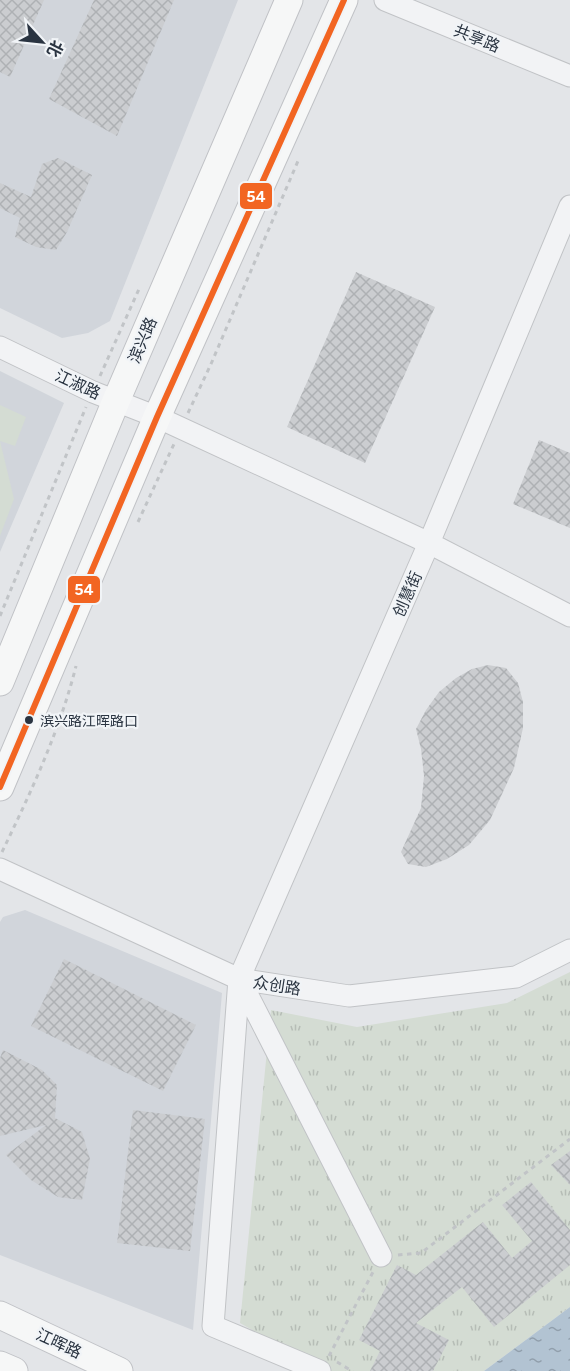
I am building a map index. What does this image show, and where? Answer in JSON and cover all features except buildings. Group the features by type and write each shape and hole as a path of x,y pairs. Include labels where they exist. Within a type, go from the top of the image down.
{"main road":[{"name":"滨兴路","path":"0,682 116,401 289,0"},
{"path":"0,787 157,417 344,0"},
{"name":"江晖路","path":"0,1315 119,1371"},
{"path":"0,1365 14,1371"}],"street":[{"name":"共享路","path":"385,0 570,76"},
{"name":"创慧街","path":"320,1371 213,1326 239,979 429,543 570,206"},
{"name":"江淑路","path":"0,347 93,392 157,417 429,543 570,616"},
{"name":"众创路","path":"0,869 239,979 349,996 516,977 570,950"},
{"path":"239,979 381,1256"}],"path":[{"path":"352,1371 329,1357 381,1256 421,1253 570,1139"}],"shaded area":[{"path":"0,0 238,0 110,321 88,333 62,338 0,308"},
{"path":"0,371 64,403 0,552"},
{"path":"25,910 222,993 193,1330 0,1255 0,922 3,917"}],"green space":[{"path":"0,405 26,417 15,446 0,441"},
{"path":"0,441 14,499 0,536"},
{"path":"570,972 570,1307 484,1371 324,1371 240,1323 271,1010 357,1027 507,1003"}],"water":[{"path":"570,1307 570,1371 484,1371"}],"transit line":[{"name":"54","path":"0,787 157,417 344,0"}],"place":[{"name":"滨兴路江晖路口","path":"29,720"}]}
